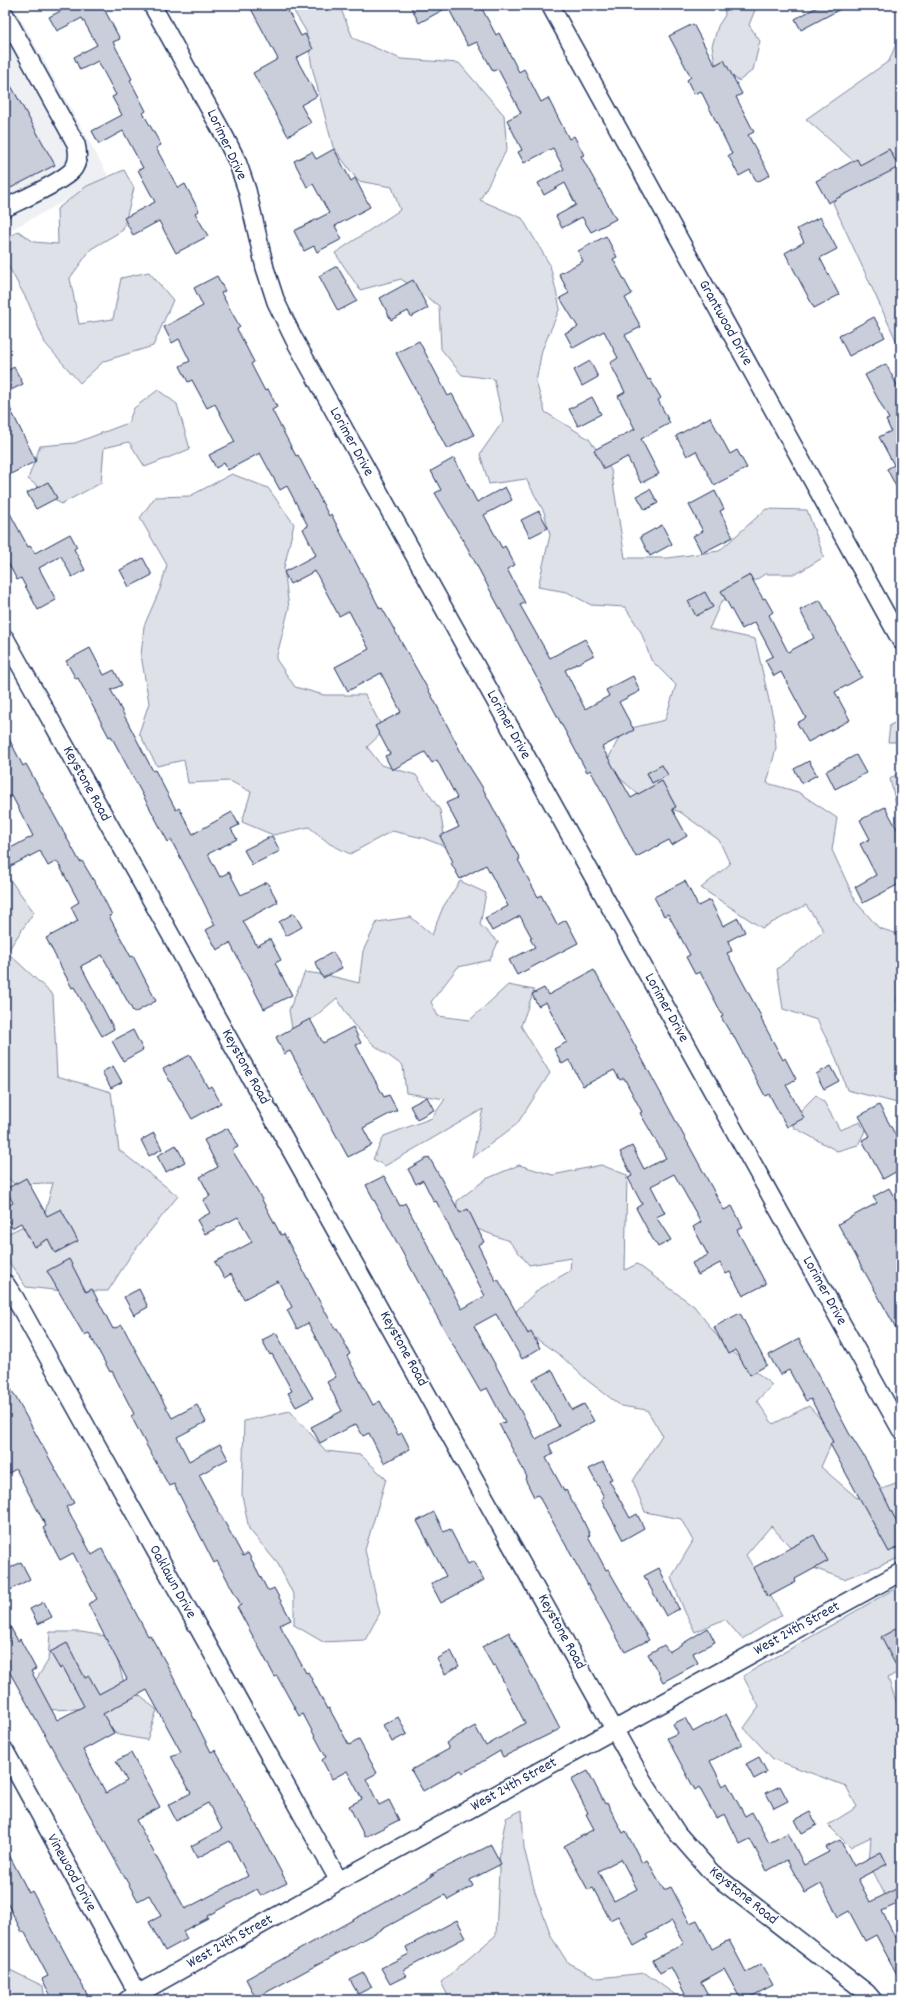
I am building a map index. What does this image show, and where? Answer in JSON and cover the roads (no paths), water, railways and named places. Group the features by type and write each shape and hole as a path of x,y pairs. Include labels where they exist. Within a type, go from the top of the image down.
{"street":[{"name":"Lorimer Drive","path":"152,5 222,130 236,161 246,190 265,268 276,302 294,339 901,1430"},
{"name":"Grantwood Drive","path":"550,5 901,641"},
{"path":"5,208 68,174 73,169 78,158 76,144 7,22"},
{"name":"Keystone Road","path":"5,638 643,1781 677,1833 712,1873 867,1993 873,2000"},
{"name":"Oaklawn Drive","path":"5,1283 15,1298 339,1881"},
{"name":"West 24th Street","path":"132,1997 339,1881 901,1572"},
{"name":"Vinewood Drive","path":"5,1751 132,1997"}]}
